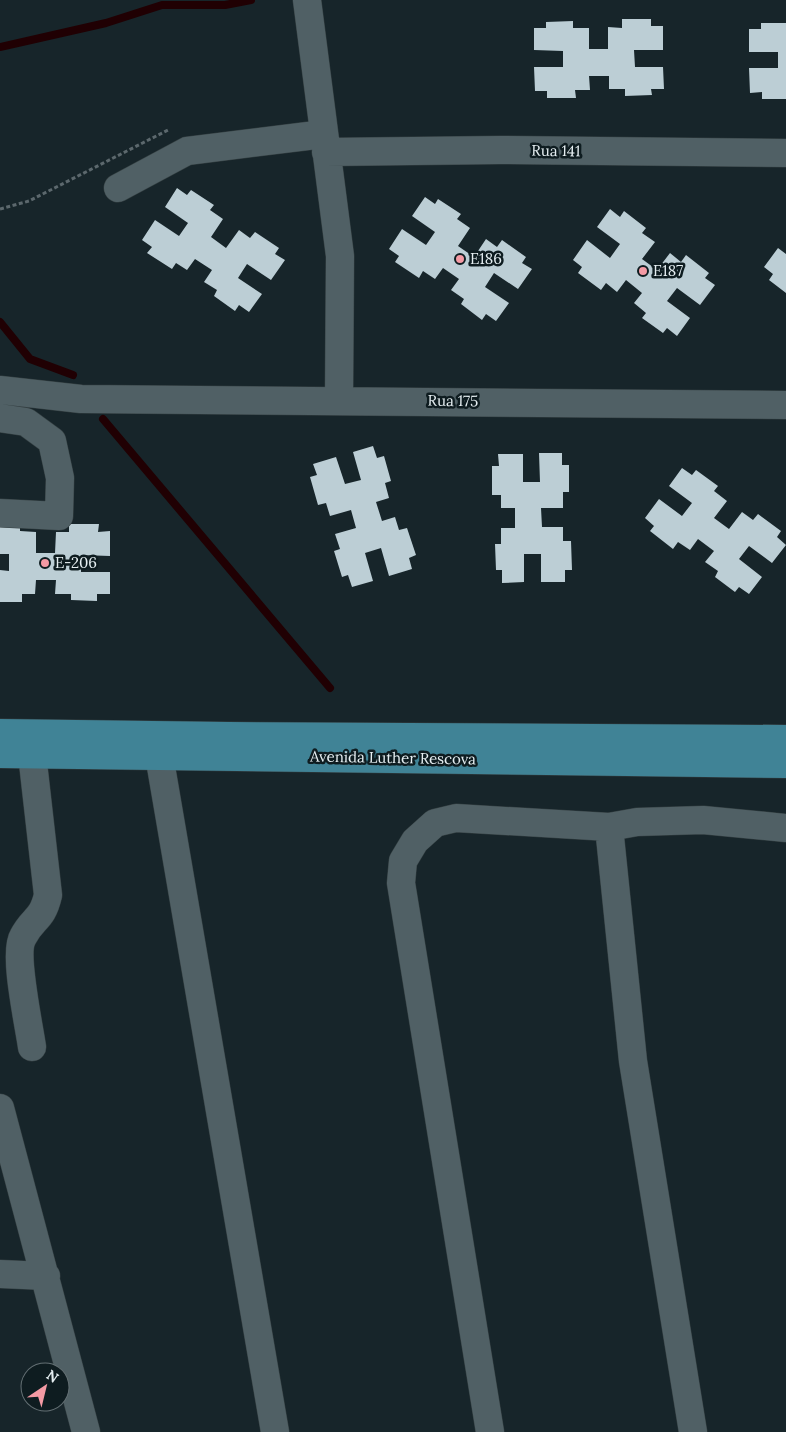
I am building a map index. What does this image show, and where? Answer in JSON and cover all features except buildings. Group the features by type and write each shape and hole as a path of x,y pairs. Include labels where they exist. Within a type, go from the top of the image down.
{"main road":[{"name":"Avenida Luther Rescova","path":"0,733 786,739"},
{"name":"Avenida Luther Rescova","path":"0,754 786,764"}],"street":[{"path":"307,3 340,256 339,400"},
{"name":"Rua 141","path":"118,188 187,151 325,143 500,150 786,154"},
{"name":"Rua 175","path":"0,390 81,399 786,405"},
{"path":"0,418 26,422 52,441 60,478 59,516 0,514"},
{"path":"32,754 48,895 44,912 22,938 19,954 32,1047"},
{"path":"159,755 275,1432"},
{"path":"490,1432 401,883 403,862 415,841 435,823 456,818 609,827 637,822 703,820 786,828"},
{"path":"609,827 633,1061 693,1432"},
{"path":"0,1108 86,1432"},
{"path":"0,1274 46,1276"}],"waterway":[{"path":"0,47 106,23 162,5 225,5 251,0"},
{"path":"0,322 30,359 73,375"},
{"path":"103,419 330,688"}],"place":[{"name":"E186","path":"460,259"},
{"name":"E187","path":"643,271"},
{"name":"E-206","path":"45,563"}]}
